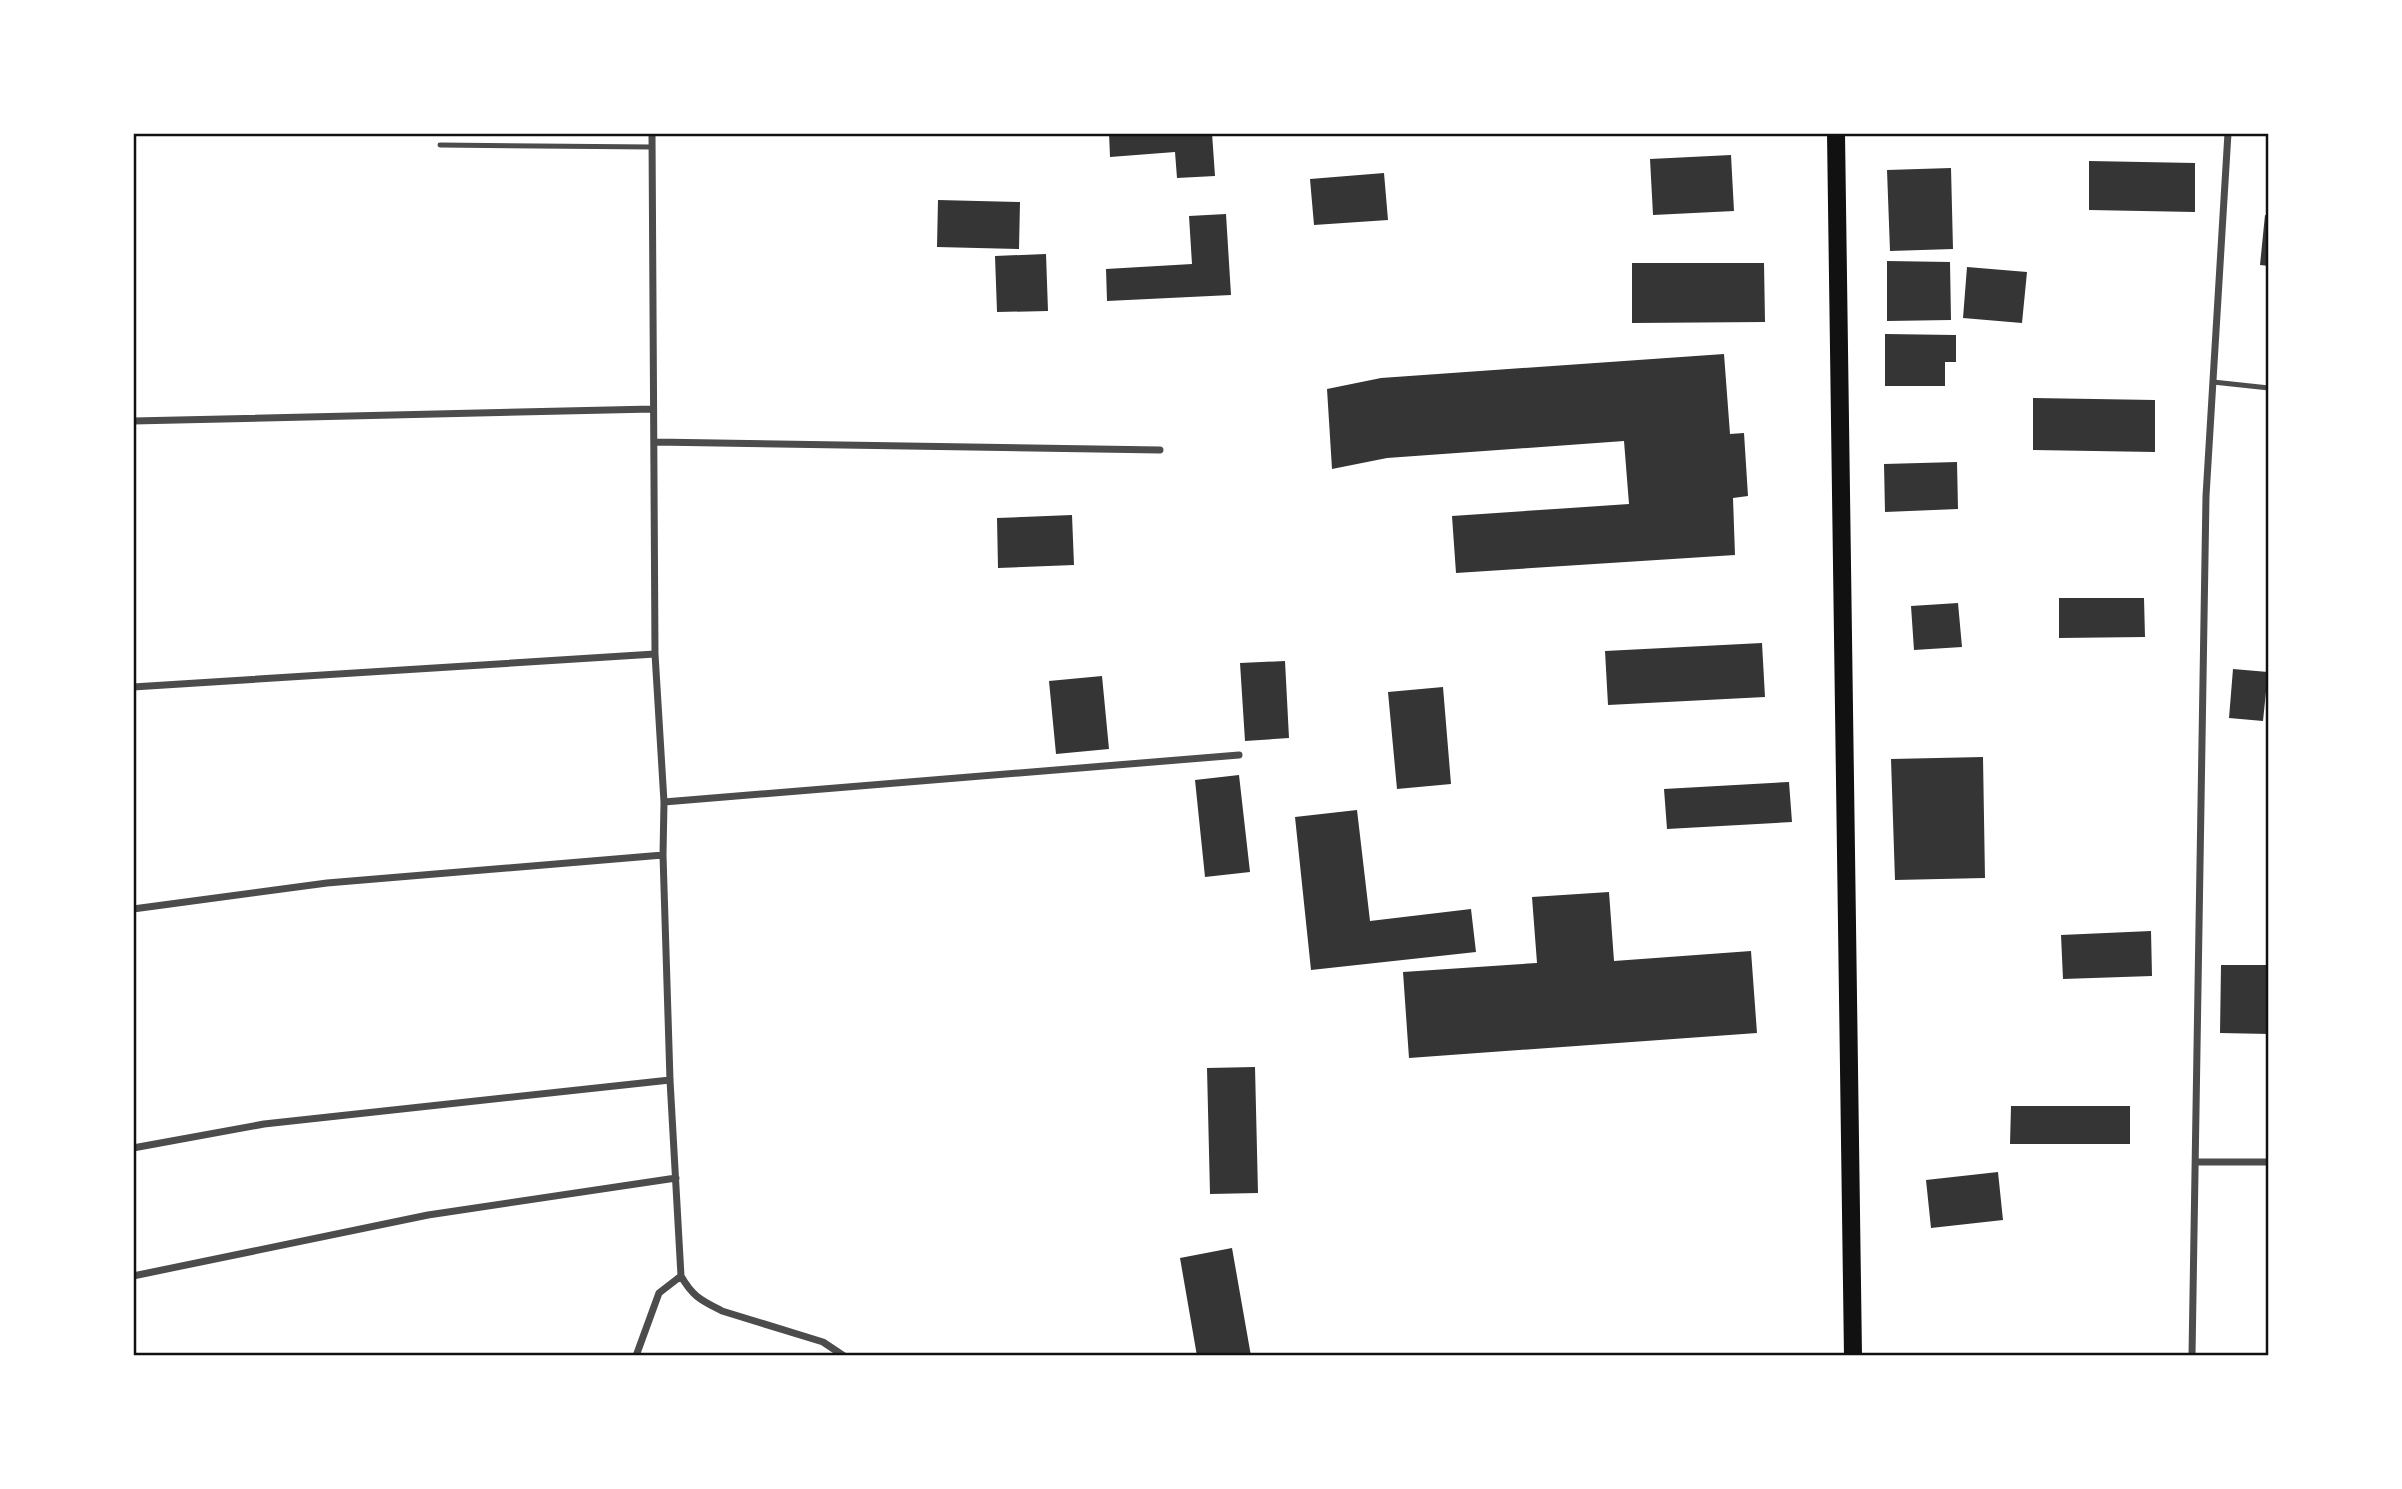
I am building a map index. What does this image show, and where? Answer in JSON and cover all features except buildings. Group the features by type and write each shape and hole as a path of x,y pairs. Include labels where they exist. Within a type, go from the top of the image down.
{"main road":[{"path":"1836,133 1853,1356"}],"street":[{"path":"652,133 655,654 664,803 663,855 670,1080 681,1276 691,1295 722,1311 823,1342 844,1356"},
{"path":"2192,1356 2206,496 2228,133"},
{"path":"133,421 653,409"},
{"path":"655,442 1160,450"},
{"path":"133,687 655,654"},
{"path":"664,803 1239,755"},
{"path":"133,909 327,883 663,855"},
{"path":"133,1148 264,1124 670,1080"},
{"path":"2196,1162 2269,1163"},
{"path":"133,1276 428,1215 676,1178"},
{"path":"636,1356 659,1293 681,1276"}],"lane":[{"path":"440,145 652,147"},
{"path":"2213,382 2269,388"}]}
